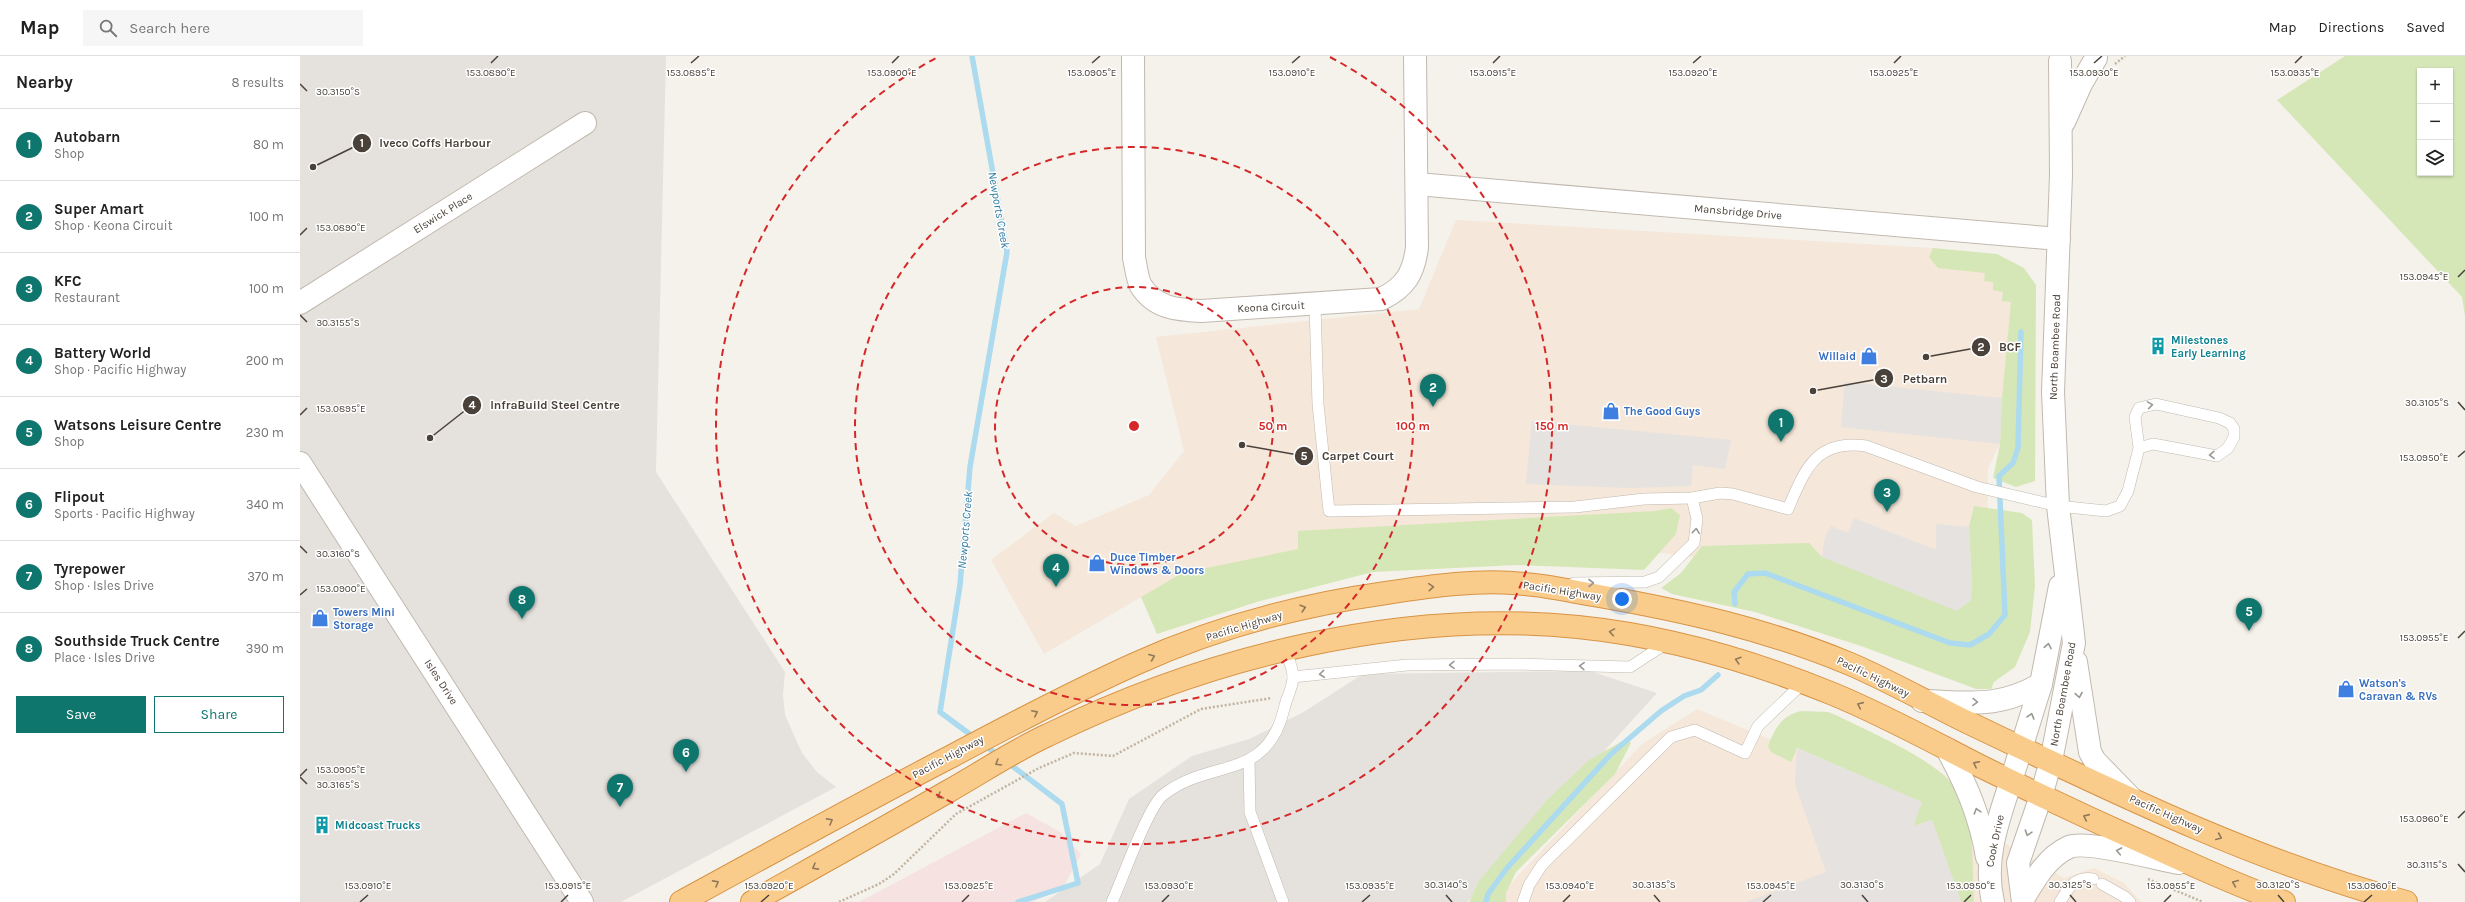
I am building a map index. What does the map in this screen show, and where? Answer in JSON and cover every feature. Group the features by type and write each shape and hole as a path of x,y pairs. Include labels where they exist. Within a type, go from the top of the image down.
{"highway":[{"name":"Pacific Highway","path":"681,902 1000,730 1145,660 1223,631 1308,607 1415,588 1474,584 1524,583 1706,617 1784,638 1854,666 2023,748 2219,838 2291,866 2355,888 2406,902"},
{"path":"752,902 1021,749 1115,705 1165,686 1286,650 1382,631 1463,625 1510,624 1578,627 1669,642 1748,663 1804,682 1862,706 2041,796 2198,867 2284,902"}],"street":[{"name":"Keona Circuit","path":"1133,56 1134,258 1140,285 1158,304 1179,310 1315,305 1381,299 1396,292 1408,280 1415,262 1417,247 1415,56"},
{"path":"2058,58 2074,66 2082,66 2096,57"},
{"name":"North Boambee Road","path":"2062,127 2081,84 2096,57"},
{"name":"North Boambee Road","path":"2041,796 2051,761 2074,643 2058,506 2052,392 2059,239 2062,127 2058,58"},
{"name":"Elswick Place","path":"300,303 585,122"},
{"name":"Mansbridge Drive","path":"1417,184 2059,239"},
{"name":"Isles Drive","path":"300,463 582,902"},
{"name":"North Boambee Road","path":"2011,781 2023,748 2041,684 2064,567"},
{"path":"2074,643 2078,683 2090,752 2095,761 2132,799"},
{"path":"1922,700 2000,702 2022,695 2041,684"},
{"path":"1947,750 1974,803 1988,862"},
{"name":"Cook Drive","path":"1992,902 1989,887 1988,862 2011,781"},
{"path":"2023,901 2018,863 2041,796"},
{"path":"2023,901 2040,871 2050,860 2071,846 2093,846 2198,867"}],"lane":[{"path":"1315,305 1318,404 1329,511 1574,507 1644,499 1692,498 1720,493 1733,494 1788,509 1800,481 1811,464 1831,448 1848,444 1866,446 1985,489 2058,506 2106,511 2120,506 2128,491 2139,448 2135,417 2139,408 2146,404 2156,404 2219,418 2230,423 2234,429 2234,437 2228,448 2217,456 2153,444 2139,448"},
{"path":"1524,583 1645,582 1659,577 1694,543 1697,520 1692,498"},
{"path":"1293,677 1407,665 1518,664 1630,667 1669,642"},
{"path":"1112,902 1150,811 1162,795 1193,778 1249,761 1265,748 1279,728 1293,677 1286,650"},
{"path":"1523,902 1529,885 1542,865 1671,737 1695,730 1745,753 1758,726 1804,682"},
{"path":"1249,761 1250,812 1283,902"},
{"path":"2060,902 2073,883 2087,878 2098,881 2125,896 2130,902"}],"path":[{"path":"839,902 879,884 894,874 956,814 1039,768 1074,753 1113,756 1201,709 1287,696"}],"shaded area":[{"path":"300,56 666,56 656,472 785,672 783,695 785,715 802,753 817,772 836,787 621,902 300,902"},
{"path":"1456,220 1933,248 2019,273 2000,444 1988,468 1987,588 1740,563 1466,528 1182,573 1044,654 991,560 1054,513 1076,526 1149,495 1184,451 1156,337 1419,309"},
{"path":"1845,382 2002,398 2000,444 1841,427"},
{"path":"1532,421 1731,440 1725,469 1693,465 1691,486 1630,488 1526,484"},
{"path":"1854,518 1936,550 1936,524 1969,527 1972,586 1971,600 1957,611 1822,557 1825,537 1831,526 1848,533"},
{"path":"1590,671 1657,693 1467,902 1045,902 1100,864 1129,799 1192,756 1249,739 1302,713 1363,674"},
{"path":"1697,709 1969,822 2064,878 2094,868 2124,883 2141,902 1498,902 1497,898 1642,744"},
{"path":"1797,748 1922,802 1913,826 1932,820 1961,902 1746,902 1826,872 1795,784"},
{"path":"1026,813 1060,832 1081,854 1065,884 1033,902 859,902"}],"green space":[{"path":"2345,56 2465,56 2465,316 2462,297 2277,100"},
{"path":"1933,248 1997,254 2024,268 2036,285 2035,481 2016,487 1993,478 2000,444 2002,398 2011,302 2002,301 2003,292 1993,290 1993,282 1984,281 1985,273 1938,268 1929,257"},
{"path":"1974,506 2022,513 2032,520 2035,586 2030,632 2015,667 1994,682 1991,689 1976,689 1861,646 1755,612 1672,594 1661,588 1681,573 1702,546 1809,543 1822,557 1972,586 1969,527"},
{"path":"1671,508 1680,515 1676,534 1644,570 1517,565 1373,572 1260,601 1157,634 1141,597 1182,573 1298,549 1298,531 1656,511"},
{"path":"1801,711 1828,712 1838,716 1905,749 1923,760 1951,782 1960,794 1965,805 1968,818 1972,846 1974,902 1961,902 1932,820 1913,826 1921,802 1797,748 1791,762 1771,752 1768,746 1776,729 1784,719"},
{"path":"1626,739 1631,743 1615,774 1516,872 1506,893 1506,902 1469,902 1479,881 1547,800 1589,760"}],"waterway":[{"name":"Newports Creek","path":"972,56 1007,252 970,467 960,585 940,712 975,738"},
{"path":"1735,604 1734,592 1748,574 1765,573 1950,643 1970,645 1989,634 2005,615 1999,476 2013,463 2018,448 2021,332"},
{"path":"1486,902 1488,894 1507,868 1611,754 1661,711 1684,696 1701,690 1718,675"},
{"name":"Newports Creek","path":"983,744 999,756"},
{"name":"Newports Creek","path":"1007,762 1062,804 1078,883 1018,902"}],"place":[{"name":"Iveco Coffs Harbour","path":"313,167"},
{"name":"Milestones Early Learning","path":"2158,346"},
{"name":"Willaid","path":"1869,356"},
{"name":"BCF","path":"1926,357"},
{"name":"Petbarn","path":"1813,391"},
{"name":"Super Amart","path":"1433,407"},
{"name":"The Good Guys","path":"1611,411"},
{"name":"InfraBuild Steel Centre","path":"430,438"},
{"name":"Autobarn","path":"1781,442"},
{"name":"Carpet Court","path":"1242,445"},
{"name":"KFC","path":"1887,512"},
{"name":"Duce Timber Windows & Doors","path":"1097,563"},
{"name":"Battery World","path":"1056,587"},
{"name":"Towers Mini Storage","path":"320,618"},
{"name":"Southside Truck Centre","path":"522,619"},
{"name":"Watsons Leisure Centre","path":"2249,631"},
{"name":"Watson's Caravan & RVs","path":"2346,689"},
{"name":"Flipout","path":"686,772"},
{"name":"Tyrepower","path":"620,807"},
{"name":"Midcoast Trucks","path":"322,825"}]}
